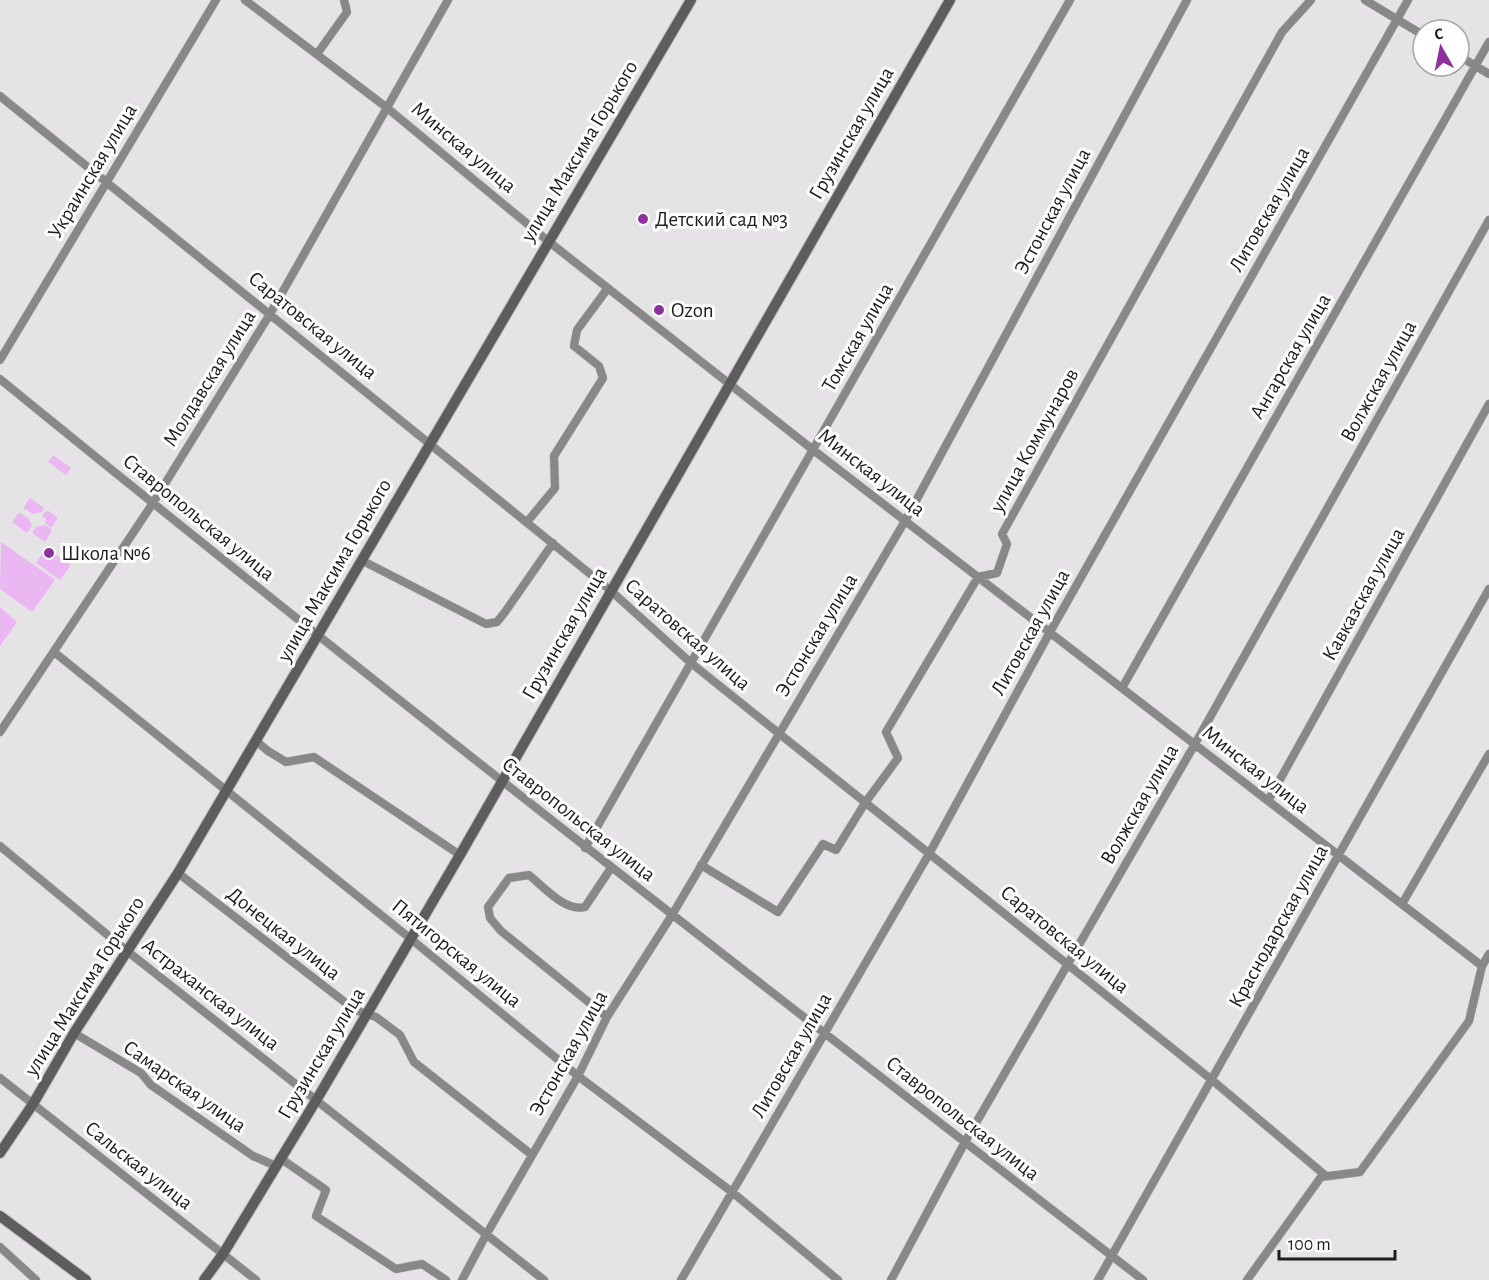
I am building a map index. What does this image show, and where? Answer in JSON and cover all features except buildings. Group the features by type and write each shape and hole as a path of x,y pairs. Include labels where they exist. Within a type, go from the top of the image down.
{"main road":[{"name":"улица Максима Горького","path":"0,1153 33,1104 74,1033 178,873 691,0"},
{"name":"Грузинская улица","path":"204,1280 223,1254 317,1099 460,855 950,0"},
{"path":"0,1216 86,1280"}],"street":[{"name":"Украинская улица","path":"0,360 216,0"},
{"name":"Минская улица","path":"245,0 386,107 548,241 812,449 1482,966"},
{"path":"317,54 347,12 345,0"},
{"name":"Молдавская улица","path":"0,732 153,504 270,314 447,0"},
{"name":"Томская улица","path":"585,848 1070,0"},
{"name":"Эстонская улица","path":"462,1280 486,1234 578,1076 607,1017 672,915 905,521 1187,0"},
{"name":"улица Коммунаров","path":"701,865 778,912 823,844 836,850 865,803 898,758 886,732 978,577 997,573 1006,544 1002,534 1282,32 1311,0"},
{"path":"1365,0 1411,28"},
{"name":"Литовская улица","path":"681,1280 929,854 1050,632 1408,0"},
{"name":"Ангарская улица","path":"1122,688 1489,42"},
{"path":"1471,63 1489,74"},
{"name":"Саратовская улица","path":"0,96 553,543 610,590 690,663 1212,1080 1326,1176"},
{"name":"Волжская улица","path":"891,1280 965,1142 1195,744 1489,220"},
{"path":"527,522 555,488 554,456 603,378 599,366 574,346 577,330 608,288"},
{"name":"Ставропольская улица","path":"0,379 153,504 585,848 1143,1280"},
{"name":"Кавказская улица","path":"1268,801 1489,404"},
{"path":"363,561 486,624 497,622 553,543"},
{"name":"Краснодарская улица","path":"1098,1280 1489,589"},
{"name":"Пятигорская улица","path":"54,652 578,1076 732,1192 838,1280"},
{"path":"256,741 268,752 286,762 314,757 460,855"},
{"path":"1402,904 1489,754"},
{"name":"Астраханская улица","path":"0,846 127,951 544,1280"},
{"path":"607,1017 501,931 490,918 488,907 509,878 529,875 567,905 578,909 585,907 611,868"},
{"name":"Донецкая улица","path":"178,873 355,1010 376,1017 399,1035 414,1062 532,1155"},
{"path":"1247,1280 1321,1177 1360,1172 1469,1021 1482,966 1489,954"},
{"name":"Самарская улица","path":"74,1033 141,1073 151,1085 253,1156 278,1162 326,1190 316,1216 396,1269 422,1264 447,1280"},
{"name":"Сальская улица","path":"0,1078 256,1280"},
{"path":"0,1247 36,1280"}],"shaded area":[{"path":"53,455 71,468 66,475 48,462"},
{"path":"30,498 44,508 42,512 33,514 23,508"},
{"path":"47,510 58,518 51,528 42,516"},
{"path":"19,512 29,519 32,526 27,533 12,522"},
{"path":"45,525 52,530 45,542 32,533 36,527"},
{"path":"1,542 55,580 32,612 0,589"},
{"path":"46,548 71,565 60,580 36,563"},
{"path":"0,607 17,622 0,646"}],"place":[{"name":"Детский сад №3","path":"643,219"},
{"name":"Ozon","path":"659,310"},
{"name":"Школа №6","path":"49,553"}]}
